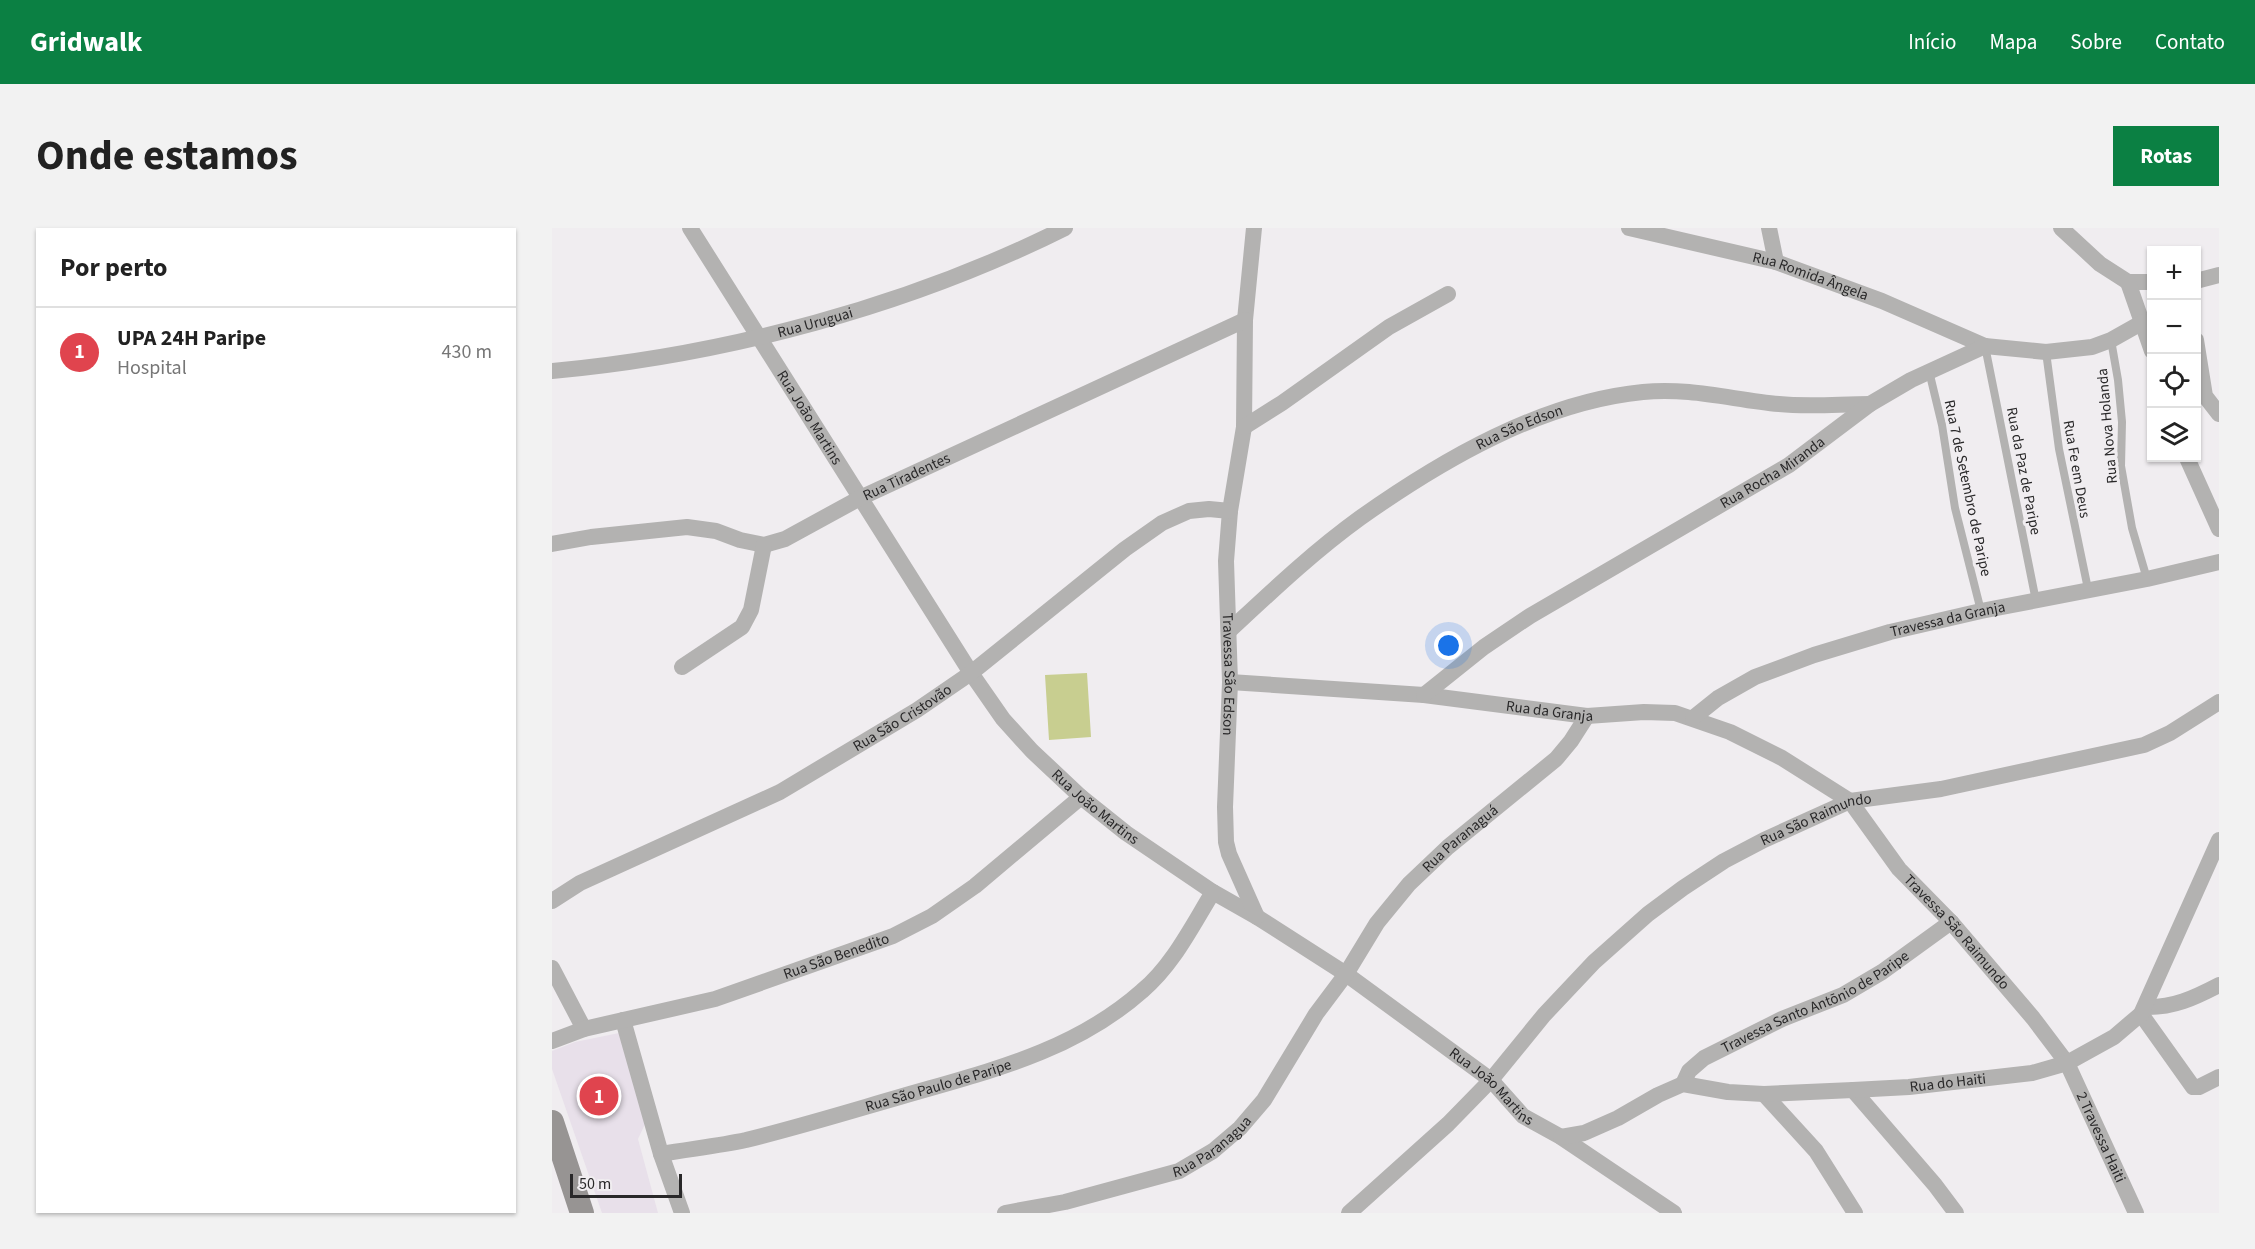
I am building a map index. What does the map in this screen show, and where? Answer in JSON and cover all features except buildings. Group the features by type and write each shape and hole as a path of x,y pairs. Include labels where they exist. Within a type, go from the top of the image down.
{"main road":[{"path":"552,1122 582,1213"}],"street":[{"name":"Rua João Martins","path":"690,228 970,674 1010,728 1032,751 1081,797 1126,833 1213,892 1257,917 1346,974 1491,1080 1523,1116 1561,1137 1674,1213"},
{"name":"Rua Uruguai","path":"552,370 675,356 839,316 913,294 1015,253 1065,228"},
{"name":"Travessa São Edson","path":"1254,228 1245,320 1244,427 1230,511 1226,561 1230,682 1225,807 1226,842 1233,868 1257,917"},
{"name":"Rua Romida Ângela","path":"1629,228 1776,262 1882,301 1985,346"},
{"path":"1769,228 1776,262"},
{"path":"2061,228 2100,264 2128,282 2147,282"},
{"path":"2201,280 2219,275"},
{"path":"2128,282 2147,338"},
{"path":"1244,427 1389,327 1448,294"},
{"name":"Rua Tiradentes","path":"764,545 785,539 860,498 1245,320"},
{"name":"Rua Rocha Miranda","path":"1424,695 1502,634 1789,465 1870,404 1928,371 1985,346 2046,352 2092,347 2111,340 2142,322"},
{"path":"2198,354 2205,396 2219,414"},
{"name":"Rua São Edson","path":"1229,631 1359,519 1427,475 1487,441 1544,415 1600,398 1645,391 1676,391 1780,404 1870,404"},
{"path":"2189,462 2219,529"},
{"name":"Rua São Cristovão","path":"552,901 580,883 780,792 917,710 970,674 1125,549 1162,523 1189,512 1209,509 1230,511"},
{"path":"552,544 591,537 687,527 716,531 764,545 751,610 742,627 682,667"},
{"name":"Travessa da Granja","path":"1693,718 1718,698 1755,677 1814,655 1890,632 2219,562"},
{"name":"Rua da Granja","path":"1230,682 1424,695 1587,716 1644,712 1675,713 1730,732 1782,758 1850,801"},
{"name":"Rua São Raimundo","path":"1349,1213 1448,1124 1491,1080 1544,1015 1594,962 1648,914 1724,861 1850,801 1941,789 2144,745 2170,733 2219,702"},
{"name":"Rua Paranaguá","path":"1346,974 1377,923 1409,884 1448,846 1556,759 1587,716"},
{"name":"Rua São Benedito","path":"552,1041 584,1029 715,999 893,936 932,916 975,886 1081,797"},
{"name":"Travessa São Raimundo","path":"1850,801 1899,868 1952,922 2033,1018 2067,1063"},
{"name":"Rua do Haiti","path":"1683,1084 1728,1092 1764,1094 1909,1087 2022,1074 2067,1063 2114,1036 2143,1010 2219,840"},
{"name":"Rua São Paulo de Paripe","path":"661,1154 743,1140 806,1125 1008,1066 1053,1048 1100,1024 1144,990 1174,955 1213,892"},
{"name":"Travessa Santo Antōnio de Paripe","path":"1683,1084 1689,1071 1704,1058 1782,1019 1843,995 1882,972 1952,922"},
{"path":"552,968 584,1029"},
{"name":"Rua Paranagua","path":"1005,1213 1065,1202 1179,1171 1213,1151 1240,1128 1264,1100 1316,1014 1346,974"},
{"path":"2219,985 2197,997 2163,1008 2143,1010 2193,1087 2199,1087 2219,1077"},
{"path":"623,1020 661,1154 682,1213"},
{"name":"2 Travessa Haiti","path":"2067,1063 2136,1213"},
{"path":"1561,1137 1584,1133 1683,1084"},
{"path":"1853,1090 1935,1185 1956,1213"},
{"path":"1764,1094 1816,1151 1855,1213"},
{"path":"1646,1193 1648,1213"}],"lane":[{"name":"Rua Nova Holanda","path":"2111,340 2122,422 2121,466 2132,528 2147,579"},
{"name":"Rua da Paz de Paripe","path":"1985,346 2036,601"},
{"name":"Rua Fe em Deus","path":"2046,352 2059,449 2088,589"},
{"name":"Rua 7 de Setembro de Paripe","path":"1928,371 1942,425 1955,508 1981,611"}],"shaded area":[{"path":"619,1033 645,1124 638,1139 658,1213 602,1213 552,1069 552,1051 575,1042"}],"green space":[{"path":"1087,673 1091,737 1049,740 1045,675"}],"place":[{"name":"UPA 24H Paripe","path":"599,1096"}]}
